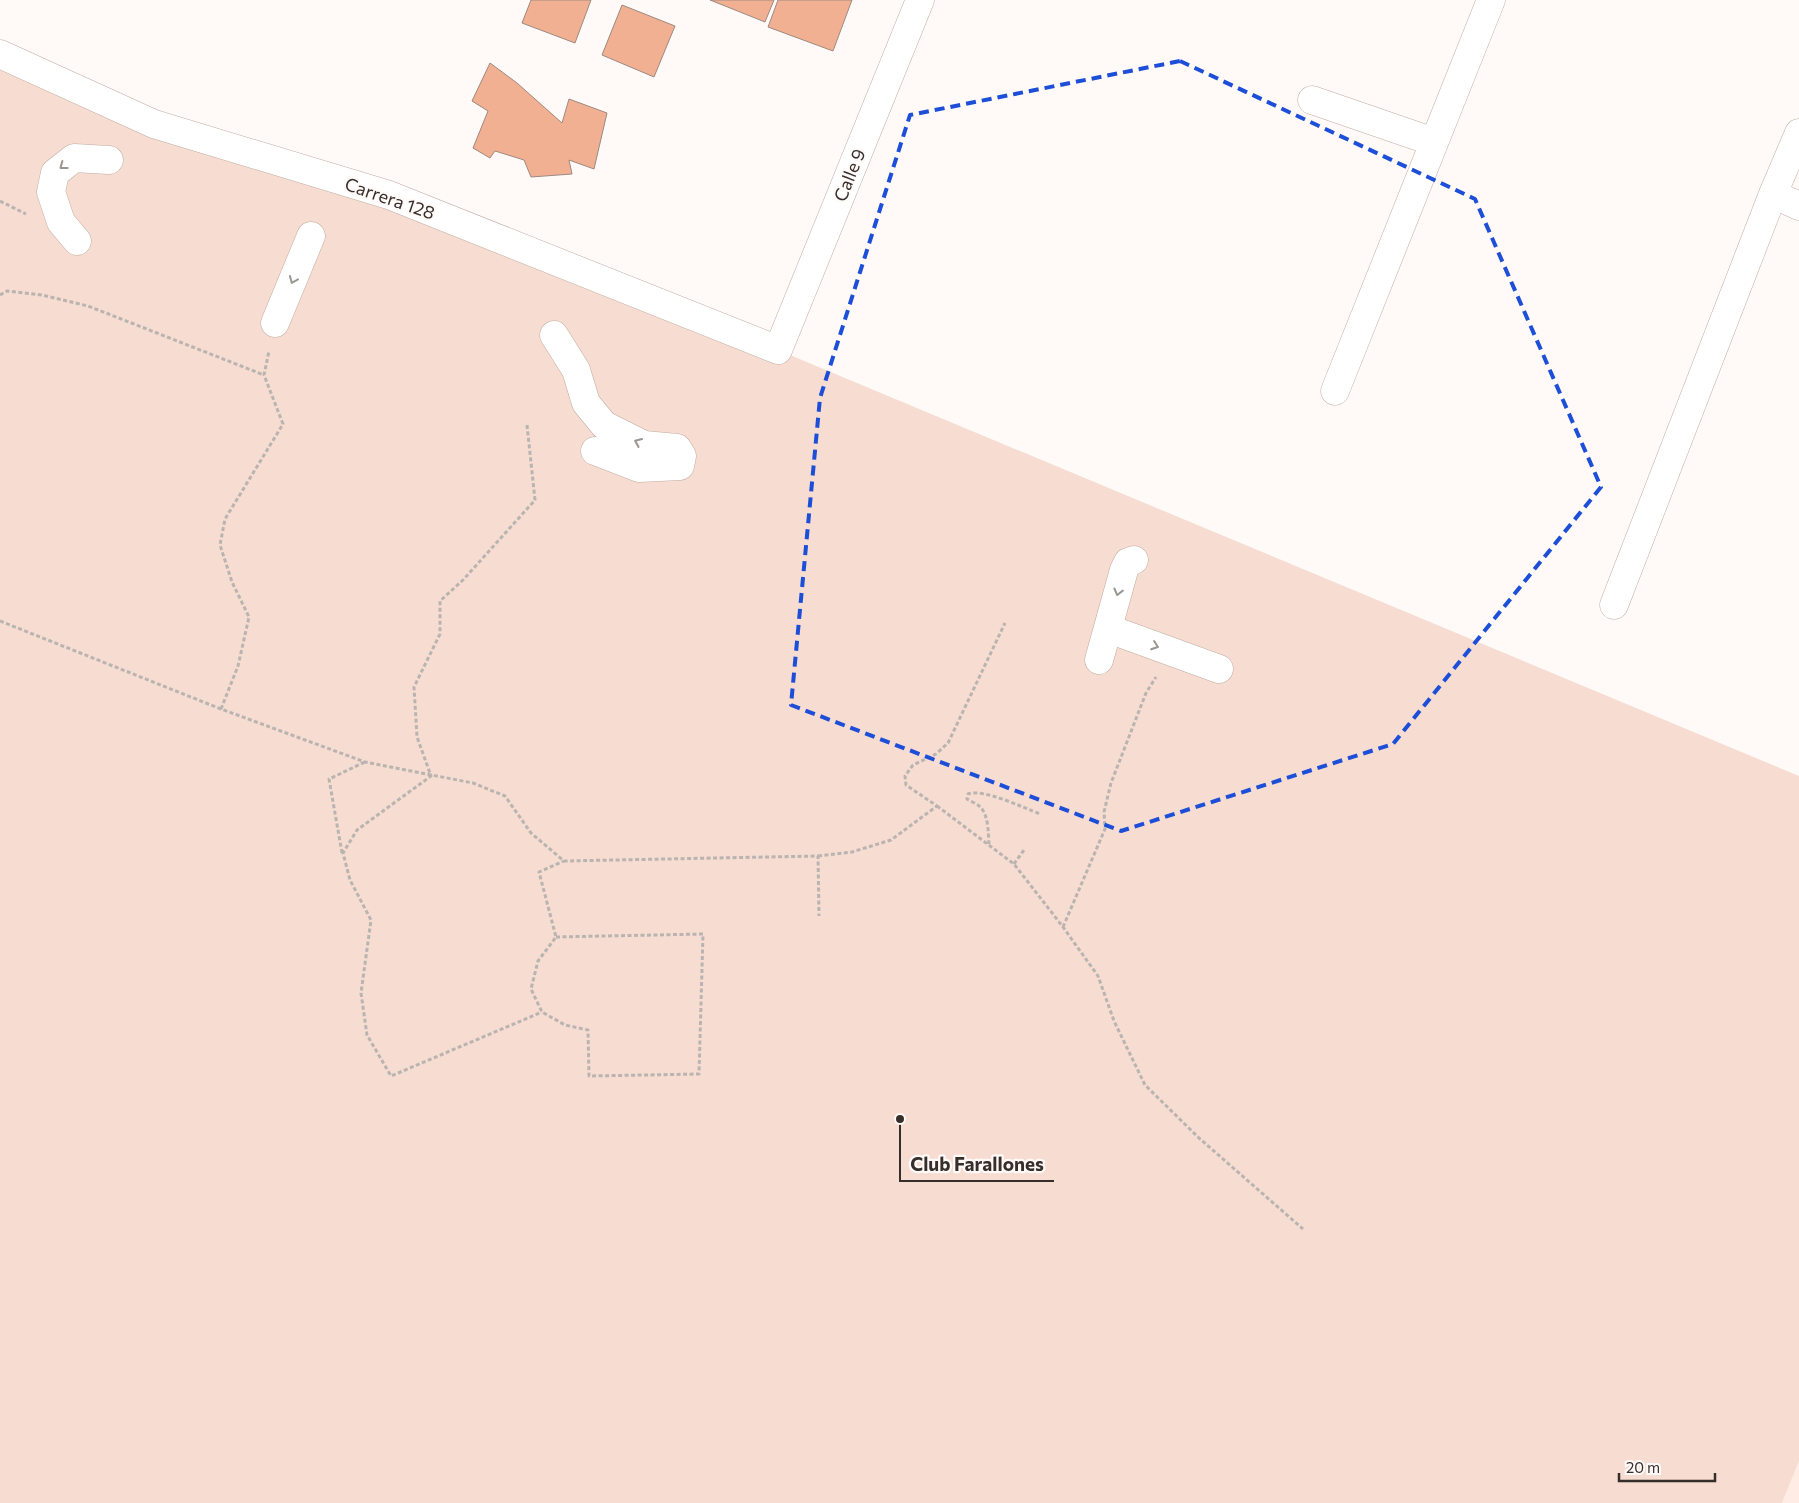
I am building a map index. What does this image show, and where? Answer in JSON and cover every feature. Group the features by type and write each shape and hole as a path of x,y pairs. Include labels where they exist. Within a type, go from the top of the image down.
{"street":[{"name":"Calle 9","path":"778,350 920,0"},
{"path":"1335,391 1491,0"},
{"name":"Carrera 128","path":"0,54 154,124 389,195 778,350"},
{"path":"1312,100 1434,142"},
{"path":"1614,605 1773,194 1799,133"},
{"path":"77,241 61,222 51,192 55,173 74,158 109,160"},
{"path":"1773,194 1799,206"},
{"path":"274,324 311,236"},
{"path":"554,335 576,370 586,403 604,425 644,445 677,448 682,456 680,466 639,468 595,451"},
{"path":"1099,660 1124,570 1128,562 1134,560"},
{"path":"1109,629 1207,664"}],"path":[{"path":"0,295 7,291 42,295 88,306 264,375"},
{"path":"221,709 238,666 249,617 232,582 220,545 225,519 283,424 264,375 274,324"},
{"path":"431,776 417,737 414,687 440,634 440,601 463,580 535,500 527,425"},
{"path":"0,621 221,709 365,762 473,783 505,796 532,832 564,861"},
{"path":"1005,623 948,743 936,754 913,765 905,776 906,785 1014,864 1098,976 1114,1021 1145,1085 1199,1138 1303,1229"},
{"path":"1063,927 1105,829 1104,812 1111,783 1146,693 1162,667 1207,664"},
{"path":"365,762 329,779 343,854 350,880 371,920 361,993 367,1035 391,1076 542,1012"},
{"path":"343,854 357,830 431,776"},
{"path":"989,845 988,825 984,814 978,805 967,799 968,794 972,792 995,797 1040,814"},
{"path":"556,937 539,872 564,861 818,856 852,852 891,840 937,806"},
{"path":"1014,864 1024,850"},
{"path":"818,856 819,916"},
{"path":"703,934 699,1074 589,1076 588,1030 565,1025 542,1012 531,989 538,961 556,937 703,934"}],"highlighted area":[{"path":"1180,61 1475,199 1601,487 1393,744 1121,831 791,705 820,398 910,115"}],"shaded area":[{"path":"0,54 778,350 1799,776 1799,1461 1782,1503 0,1503"},
{"path":"1799,1461 1799,1503 1782,1503"}],"building":[{"path":"531,0 591,0 575,43 522,23"},
{"path":"710,0 774,0 765,22"},
{"path":"778,0 852,0 833,51 768,27"},
{"path":"622,5 675,26 654,77 602,55"},
{"path":"490,63 517,83 562,123 569,99 607,113 594,169 569,160 572,174 531,177 524,160 495,151 490,158 473,148 488,111 472,101"}],"place":[{"name":"Club Farallones","path":"900,1119"}]}
